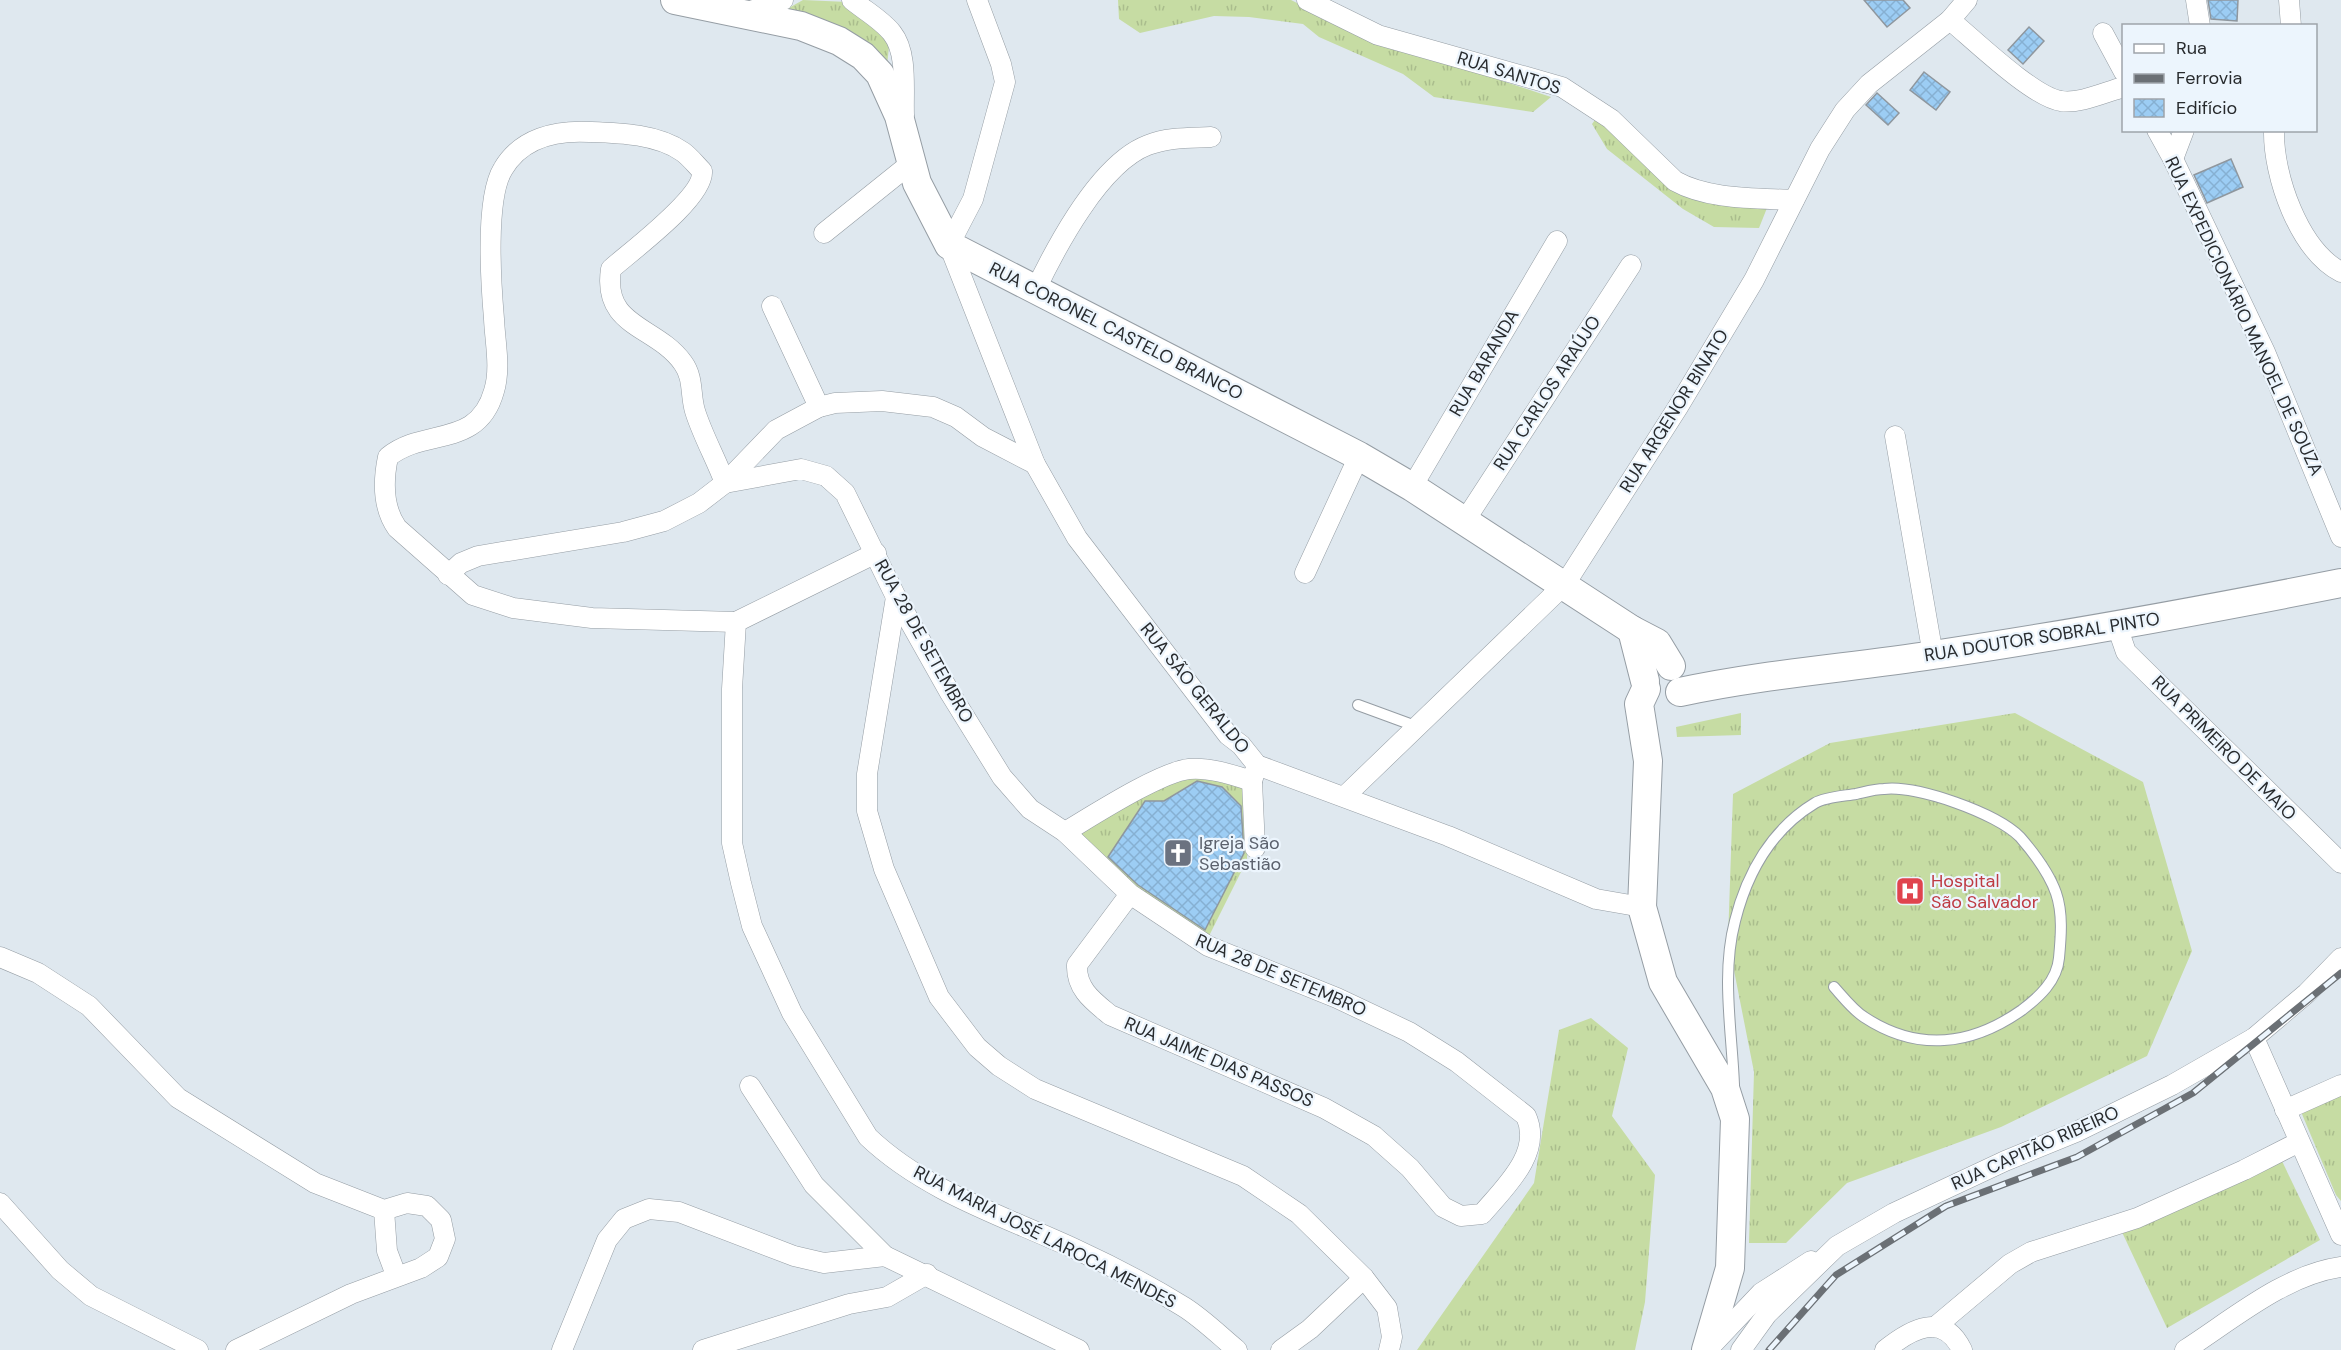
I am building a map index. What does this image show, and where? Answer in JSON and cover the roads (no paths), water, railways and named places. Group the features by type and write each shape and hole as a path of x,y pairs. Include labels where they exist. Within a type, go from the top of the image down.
{"main road":[{"path":"675,0 801,26 840,41 863,56 880,74 899,116 916,183 949,245"},
{"name":"RUA CORONEL CASTELO BRANCO","path":"949,245 1359,456 1412,487 1565,584 1632,630 1657,643 1664,683"},
{"name":"RUA DOUTOR SOBRAL PINTO","path":"1664,683 1741,679 1932,655 2117,626 2341,583"},
{"path":"1664,683 1654,718 1643,734 1648,761 1642,907 1663,982 1725,1088 1735,1119 1730,1268 1706,1350"}],"street":[{"path":"745,13 783,0"},
{"path":"852,0 892,32 898,45 902,65 904,135"},
{"path":"949,245 973,199 1005,82 1001,64 977,0"},
{"name":"RUA SANTOS","path":"1307,0 1378,35 1562,87 1611,119 1675,181 1684,186 1738,197 1794,200"},
{"name":"RUA ARGENOR BINATO","path":"1345,796 1565,584 1678,408 1748,290 1820,149 1857,96 1950,20 1967,0"},
{"path":"2196,0 2200,24"},
{"path":"2289,0 2291,24"},
{"path":"1950,20 2050,99 2071,101 2122,88"},
{"path":"2103,33 2122,68"},
{"path":"725,483 695,411 691,378 685,365 672,349 620,315 611,296 609,282 611,269 680,208 698,188 702,171 683,152 674,147 632,134 572,131 548,135 524,145 502,170 496,191 490,244 498,356 494,392 480,419 468,429 401,447 388,457 384,476 389,517 397,528 473,595 513,608 592,618 736,622 876,553"},
{"name":"RUA EXPEDICIONÁRIO MANOEL DE SOUZA","path":"2158,132 2265,352 2341,537"},
{"path":"2173,159 2183,132"},
{"path":"2274,132 2273,144 2291,213 2306,240 2330,267 2341,272"},
{"path":"1035,291 1056,246 1078,213 1118,166 1145,146 1162,140 1211,137"},
{"path":"824,233 910,164"},
{"name":"RUA BARANDA","path":"1412,487 1557,240"},
{"name":"RUA SÃO GERALDO","path":"949,245 1035,464 1077,538 1228,735 1241,745 1255,773 1345,796 1448,836 1596,899 1642,907"},
{"name":"RUA CARLOS ARAÚJO","path":"1464,522 1631,265"},
{"path":"772,306 819,407"},
{"path":"448,575 461,563 478,556 623,532 664,521 699,503 725,483 776,430 819,407 835,403 882,401 933,408 956,417 983,437 1035,464"},
{"path":"1895,436 1932,655"},
{"path":"1305,573 1359,456"},
{"name":"RUA 28 DE SETEMBRO","path":"725,483 801,469 826,476 845,494 897,597 950,693 1002,777 1030,809 1065,832 1130,894 1208,946 1337,998 1409,1032 1456,1062 1526,1116 1531,1126 1530,1144 1516,1173 1482,1214 1461,1216 1443,1207"},
{"path":"897,597 867,774 867,811 884,869 939,997 977,1047 999,1066 1035,1089 1243,1176 1299,1214 1364,1278 1387,1308 1392,1337 1389,1350"},
{"name":"RUA MARIA JOSÉ LAROCA MENDES","path":"736,622 732,688 732,843 752,926 792,1012 868,1137 903,1166 983,1210 1076,1249 1185,1308 1238,1350"},
{"name":"RUA PRIMEIRO DE MAIO","path":"2117,626 2126,652 2341,864"},
{"path":"1065,832 1158,780 1183,771 1255,773 1255,848"},
{"name":"RUA JAIME DIAS PASSOS","path":"1130,894 1079,959 1077,973 1084,993 1110,1015 1324,1107 1374,1136 1410,1168 1443,1207"},
{"path":"0,957 38,973 89,1006 178,1098 315,1183 384,1210 407,1203 427,1206 441,1220 445,1239 438,1257 421,1268 396,1275 351,1293 236,1350"},
{"name":"RUA CAPITÃO RIBEIRO","path":"1741,1350 1767,1314 1837,1246 1894,1212 2005,1161 2076,1132 2172,1085 2254,1038 2307,993 2341,958"},
{"path":"2254,1038 2341,1235"},
{"path":"2285,1110 2341,1085"},
{"path":"750,1086 814,1185 885,1256 927,1274 1079,1350"},
{"path":"1935,1327 2010,1264 2031,1252 2137,1218 2244,1170 2299,1142"},
{"path":"0,1203 60,1269 91,1296 198,1350"},
{"path":"562,1350 607,1240 624,1219 649,1209 679,1212 794,1256 824,1263 885,1256"},
{"path":"384,1210 387,1251 396,1275"},
{"path":"1706,1350 1761,1293 1837,1246"},
{"path":"2185,1350 2272,1293 2323,1269 2341,1267"},
{"path":"703,1350 849,1304 887,1297 927,1274"},
{"path":"1281,1350 1310,1329 1364,1278"},
{"path":"1886,1350 1903,1336 1921,1328 1935,1327 1949,1332 1962,1350"}],"lane":[{"path":"1358,705 1418,727"},
{"path":"1735,1119 1727,983 1734,922 1748,883 1772,837 1816,802 1886,788 1932,794 1977,811 2018,836 2042,867 2056,893 2062,932 2058,966 2042,995 2008,1019 1975,1036 1943,1041 1900,1036 1862,1017 1834,987"}],"railway":[{"path":"1769,1350 1836,1275 1946,1206 2077,1157 2193,1093 2341,973"}],"place":[{"name":"Igreja São Sebastião","path":"1178,853"},
{"name":"Hospital São Salvador","path":"1910,891"}]}
